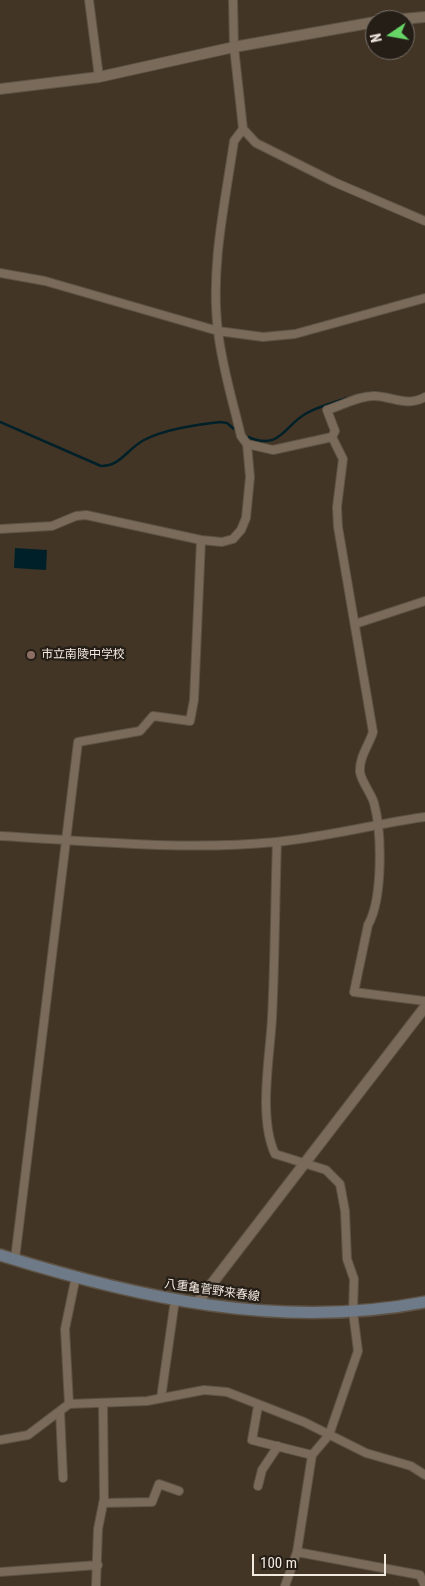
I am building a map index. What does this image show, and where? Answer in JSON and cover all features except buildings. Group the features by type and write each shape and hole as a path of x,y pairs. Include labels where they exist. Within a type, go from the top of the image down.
{"main road":[{"name":"八重亀菅野来春線","path":"0,1254 150,1296 263,1312 353,1312 425,1302"}],"street":[{"path":"89,0 98,77"},
{"path":"233,0 234,47 243,129 256,143 334,182 425,221"},
{"path":"0,89 98,77 234,47 365,24"},
{"path":"0,529 52,526 76,516 86,515 201,540 233,539 241,530 246,518 250,477 247,444 241,436 218,331 220,234 234,140 243,129"},
{"path":"0,273 44,280 218,331 263,337 281,337 425,298"},
{"path":"332,437 335,431 326,410 367,397 375,396 403,402 419,400 425,397"},
{"path":"247,444 273,450 332,437"},
{"path":"332,437 343,459 337,508 338,527 373,732 361,759 360,774 370,791 378,823 379,887 372,917 368,925 354,992 425,1001"},
{"path":"15,1259 68,842 78,742 140,731 153,716 190,721 194,700 201,540"},
{"path":"355,624 425,601"},
{"path":"0,836 68,842 195,847 277,842 378,823 425,817"},
{"path":"277,842 272,1020 266,1097 271,1146 275,1154 326,1170 340,1184 345,1210 347,1259 354,1278 353,1312 358,1351 329,1435 312,1455 297,1552 286,1586"},
{"path":"197,1303 425,1007"},
{"path":"69,1404 65,1329 76,1276"},
{"path":"161,1398 175,1300"},
{"path":"0,1440 28,1435 69,1404 147,1401 204,1390 227,1392 258,1406 304,1422 366,1452 411,1466 425,1475"},
{"path":"96,1586 98,1529 103,1503 103,1403"},
{"path":"258,1406 252,1440 312,1455"},
{"path":"60,1411 63,1478"},
{"path":"258,1486 262,1470 278,1446"},
{"path":"103,1503 152,1502 159,1484 178,1490"},
{"path":"297,1552 420,1575 425,1586"},
{"path":"0,1572 98,1565"}],"water":[{"path":"15,548 47,550 46,570 14,568"}],"waterway":[{"path":"362,394 376,392 384,394"},
{"path":"248,437 268,441 275,439 307,413 347,398"},
{"path":"0,422 101,466 119,460 144,440 171,430 220,422 227,423 234,429"}],"place":[{"name":"市立南陵中学校","path":"31,655"}]}
